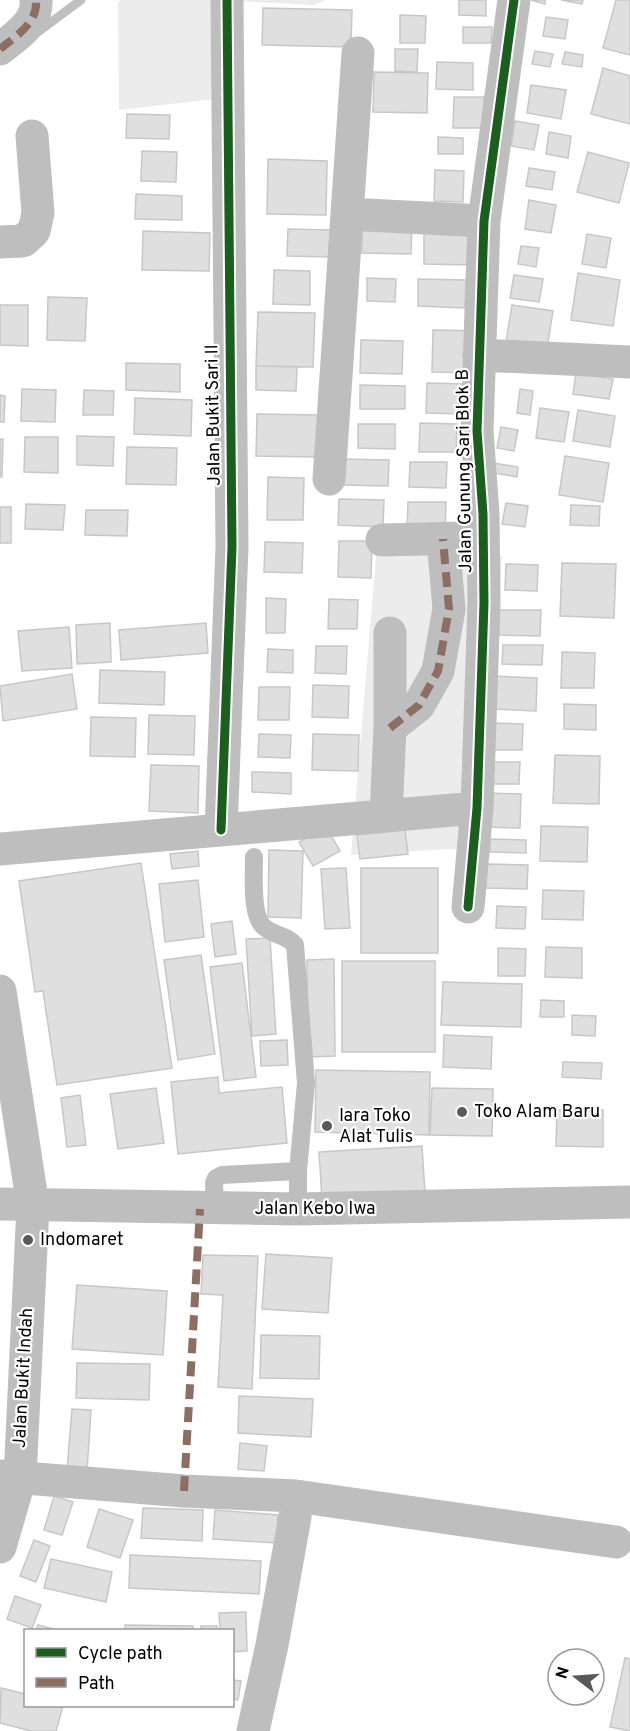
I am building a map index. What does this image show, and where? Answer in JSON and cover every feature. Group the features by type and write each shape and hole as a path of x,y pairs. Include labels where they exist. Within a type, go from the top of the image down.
{"street":[{"path":"0,50 32,21 37,12 36,0"},
{"name":"Jalan Bukit Sari II","path":"221,830 232,547 226,0"},
{"name":"Jalan Gunung Sari Blok B","path":"468,907 477,807 484,603 477,430 484,220 514,0"},
{"path":"329,479 358,53"},
{"path":"0,242 23,241 34,231 38,213 32,136"},
{"path":"347,213 484,220"},
{"name":"Jalan Gunung Sari Blok B","path":"479,355 630,362"},
{"path":"382,540 483,538"},
{"path":"390,728 419,705 438,671 449,609 443,539"},
{"path":"386,815 390,728 390,633"},
{"path":"0,849 477,807"},
{"name":"Jalan Bukit Indah","path":"0,991 33,1206 10,1477 0,1547"},
{"path":"630,1184 630,1202"},
{"name":"Jalan Kebo Iwa","path":"0,1204 298,1209 537,1206 630,1202"},
{"path":"10,1477 184,1491 296,1496 616,1542"},
{"path":"253,1731 273,1645 295,1517 296,1496"}],"lane":[{"path":"254,857 256,912 262,925 273,933 289,938 295,945 306,1083 298,1171 298,1209"},
{"path":"215,1209 214,1183 216,1178 222,1175 298,1171"}],"shaded area":[{"path":"121,0 326,0 313,5 237,1 241,96 119,110 118,2"},
{"path":"377,546 502,556 485,847 351,855"}],"building":[{"path":"459,0 486,0 486,16 459,15"},
{"path":"531,0 545,0 545,4"},
{"path":"561,0 583,0 582,4"},
{"path":"616,0 630,0 630,55 603,48"},
{"path":"263,8 352,10 351,47 262,45"},
{"path":"400,15 426,16 425,43 400,43"},
{"path":"546,17 568,20 565,39 543,36"},
{"path":"463,27 492,27 491,43 463,43"},
{"path":"395,49 418,49 417,72 395,71"},
{"path":"535,51 553,54 550,67 532,64"},
{"path":"565,52 583,55 582,67 562,64"},
{"path":"437,62 473,63 473,90 436,89"},
{"path":"603,68 630,76 630,124 591,114"},
{"path":"374,72 428,73 427,113 373,112"},
{"path":"531,85 566,90 561,119 527,113"},
{"path":"454,97 484,97 483,128 453,128"},
{"path":"127,114 170,115 169,139 126,138"},
{"path":"515,121 539,125 534,150 511,146"},
{"path":"549,132 571,136 568,158 546,154"},
{"path":"438,137 463,138 463,154 438,154"},
{"path":"142,151 177,152 176,182 141,181"},
{"path":"588,152 629,163 619,203 577,192"},
{"path":"268,159 327,161 326,215 267,214"},
{"path":"529,168 555,172 552,190 526,186"},
{"path":"435,170 464,171 463,202 434,201"},
{"path":"136,194 182,196 182,220 135,219"},
{"path":"529,200 556,205 551,233 525,229"},
{"path":"362,223 412,225 411,254 362,253"},
{"path":"288,229 332,230 331,257 287,256"},
{"path":"143,231 210,233 209,271 142,270"},
{"path":"424,233 473,234 472,265 424,264"},
{"path":"587,234 611,238 606,268 582,264"},
{"path":"521,246 539,248 536,267 518,264"},
{"path":"274,270 310,271 310,305 273,304"},
{"path":"578,273 620,280 613,326 571,320"},
{"path":"514,275 543,279 539,302 510,298"},
{"path":"367,278 396,279 395,302 367,301"},
{"path":"418,279 466,280 465,308 418,306"},
{"path":"48,297 87,298 85,341 47,340"},
{"path":"0,305 28,305 28,346 0,345"},
{"path":"512,305 553,311 547,349 506,342"},
{"path":"258,312 315,313 313,367 256,366"},
{"path":"433,330 479,331 478,373 432,372"},
{"path":"361,340 403,341 402,374 360,373"},
{"path":"126,363 180,364 180,392 126,390"},
{"path":"256,366 297,367 296,391 256,390"},
{"path":"576,373 613,379 609,399 573,394"},
{"path":"427,383 466,384 466,414 426,413"},
{"path":"360,385 405,386 405,409 360,409"},
{"path":"22,389 56,390 55,422 21,421"},
{"path":"520,389 533,391 530,415 517,413"},
{"path":"84,390 114,391 113,415 83,415"},
{"path":"0,395 5,396 4,422 0,422"},
{"path":"135,398 192,400 191,436 134,434"},
{"path":"540,408 569,412 564,442 536,438"},
{"path":"578,410 615,416 610,447 573,441"},
{"path":"257,414 318,415 317,457 256,456"},
{"path":"420,423 457,424 456,452 419,452"},
{"path":"358,424 395,424 395,449 358,448"},
{"path":"501,427 518,430 514,451 497,448"},
{"path":"77,436 114,437 113,466 77,465"},
{"path":"25,437 58,437 58,473 24,472"},
{"path":"0,439 3,439 2,477 0,477"},
{"path":"127,447 177,448 176,485 126,484"},
{"path":"565,456 609,463 603,502 559,495"},
{"path":"344,459 389,460 388,486 343,485"},
{"path":"410,462 447,462 446,488 409,487"},
{"path":"494,463 518,467 517,477 493,473"},
{"path":"268,477 304,478 303,520 267,520"},
{"path":"339,499 384,500 383,527 338,525"},
{"path":"408,502 446,502 445,530 407,529"},
{"path":"506,503 528,506 525,527 502,524"},
{"path":"26,504 65,505 63,530 25,529"},
{"path":"571,505 600,506 599,526 570,525"},
{"path":"0,507 11,507 11,543 0,543"},
{"path":"86,510 128,510 127,536 85,535"},
{"path":"339,541 372,541 371,578 338,577"},
{"path":"265,542 303,543 302,573 264,572"},
{"path":"562,563 616,564 614,618 560,616"},
{"path":"506,564 538,565 537,591 505,590"},
{"path":"266,598 286,599 285,633 266,633"},
{"path":"329,599 358,600 357,629 328,629"},
{"path":"499,610 541,610 540,636 499,635"},
{"path":"110,623 111,662 77,664 76,625"},
{"path":"206,623 208,653 121,660 119,630"},
{"path":"69,627 72,668 22,671 18,631"},
{"path":"503,645 543,645 542,665 502,664"},
{"path":"316,646 347,646 346,674 315,673"},
{"path":"268,649 293,650 293,673 267,672"},
{"path":"562,652 595,653 594,688 561,688"},
{"path":"100,670 165,672 164,705 99,703"},
{"path":"72,674 77,709 3,721 0,686"},
{"path":"492,676 537,678 536,711 492,709"},
{"path":"313,685 349,686 348,718 312,717"},
{"path":"259,687 290,687 289,720 258,720"},
{"path":"564,704 596,705 596,730 564,729"},
{"path":"149,715 195,716 194,755 148,754"},
{"path":"91,717 136,718 135,757 90,756"},
{"path":"492,723 523,724 522,750 492,750"},
{"path":"259,734 291,735 290,758 258,757"},
{"path":"313,734 359,735 358,771 312,770"},
{"path":"555,755 600,756 599,804 553,803"},
{"path":"491,762 520,762 519,784 491,784"},
{"path":"151,765 199,766 198,813 149,811"},
{"path":"252,772 291,773 291,794 252,792"},
{"path":"487,793 521,794 520,828 486,827"},
{"path":"541,826 588,827 587,862 540,861"},
{"path":"326,827 340,851 313,866 299,842"},
{"path":"405,830 408,854 360,859 357,835"},
{"path":"490,839 526,840 526,853 490,852"},
{"path":"269,850 303,851 301,918 268,917"},
{"path":"198,851 199,866 172,869 170,854"},
{"path":"141,863 172,1068 57,1085 43,991 35,992 19,881"},
{"path":"487,864 528,865 527,889 486,888"},
{"path":"346,868 350,928 325,929 321,869"},
{"path":"361,868 438,868 438,953 361,953"},
{"path":"198,880 204,937 165,942 159,884"},
{"path":"543,890 584,891 583,920 542,919"},
{"path":"497,906 526,907 525,929 496,928"},
{"path":"232,921 236,954 215,957 211,924"},
{"path":"270,938 276,1034 252,1036 246,939"},
{"path":"546,947 582,948 582,978 545,977"},
{"path":"498,948 526,949 525,976 498,976"},
{"path":"201,955 215,1054 178,1060 164,960"},
{"path":"334,959 335,1056 308,1057 307,960"},
{"path":"342,961 435,961 435,1052 342,1052"},
{"path":"242,963 256,1077 224,1081 210,967"},
{"path":"443,982 522,984 521,1027 441,1025"},
{"path":"541,1000 564,1001 564,1017 540,1017"},
{"path":"572,1015 596,1016 595,1036 572,1035"},
{"path":"444,1035 492,1037 491,1069 443,1067"},
{"path":"287,1040 288,1065 261,1066 260,1041"},
{"path":"563,1062 602,1063 601,1079 562,1077"},
{"path":"316,1070 430,1072 429,1135 315,1132"},
{"path":"218,1077 219,1093 282,1087 287,1143 178,1154 171,1082"},
{"path":"156,1088 164,1143 118,1149 110,1094"},
{"name":"Toko Alam Baru","path":"432,1088 493,1089 492,1136 430,1135"},
{"path":"80,1095 86,1145 67,1147 61,1098"},
{"path":"557,1110 603,1110 603,1147 556,1146"},
{"path":"422,1146 425,1193 322,1199 319,1152"},
{"path":"266,1254 332,1258 328,1313 262,1309"},
{"path":"203,1255 258,1256 252,1389 218,1387 223,1295 201,1294"},
{"path":"77,1285 167,1291 163,1355 72,1349"},
{"path":"261,1335 320,1336 319,1379 260,1378"},
{"path":"77,1363 150,1364 149,1400 76,1398"},
{"path":"239,1396 313,1399 311,1437 238,1433"},
{"path":"72,1409 91,1410 87,1471 67,1470"},
{"path":"240,1443 267,1446 264,1471 238,1469"},
{"path":"54,1496 73,1502 62,1535 44,1530"},
{"path":"143,1508 203,1510 202,1541 141,1538"},
{"path":"99,1509 133,1520 120,1558 87,1547"},
{"path":"215,1510 278,1515 276,1543 213,1539"},
{"path":"34,1540 50,1546 36,1582 20,1576"},
{"path":"130,1555 261,1561 259,1594 129,1588"},
{"path":"51,1559 112,1572 106,1602 44,1588"},
{"path":"15,1596 41,1605 32,1628 7,1619"},
{"path":"246,1612 247,1651 234,1652 234,1629 220,1629 219,1613"},
{"path":"38,1625 53,1629 36,1629"},
{"path":"125,1625 193,1626 193,1629 125,1629"},
{"path":"201,1626 217,1626 217,1629 201,1629"},
{"path":"625,1658 630,1659 630,1731 610,1727"},
{"path":"234,1680 241,1681 238,1700 234,1699"},
{"path":"1,1688 24,1694 24,1707 63,1707 56,1731 31,1731 0,1723"}],"waterway":[{"path":"38,32 81,0"}],"marked path":[{"path":"0,49 30,22 36,8 36,0"},
{"path":"390,728 419,705 438,671 449,609 443,539"},
{"path":"184,1491 200,1209"}],"cycle path":[{"path":"221,830 232,547 227,0"},
{"path":"468,907 477,808 484,603 483,514 477,431 484,221 514,0"}],"place":[{"name":"Toko Alam Baru","path":"462,1112"},
{"name":"Iara Toko Alat Tulis","path":"327,1126"},
{"name":"Indomaret","path":"28,1240"}]}
